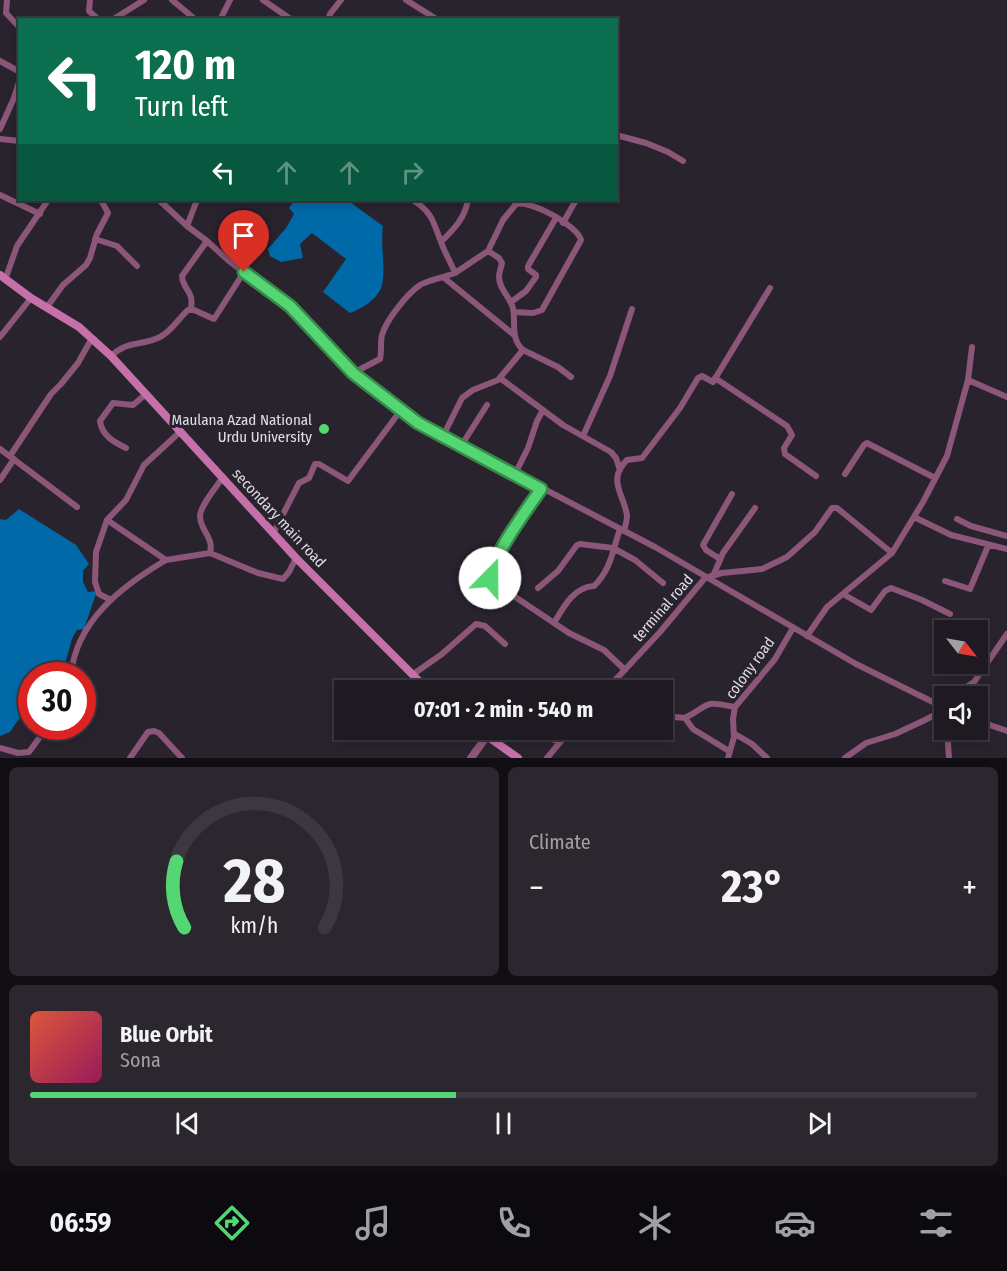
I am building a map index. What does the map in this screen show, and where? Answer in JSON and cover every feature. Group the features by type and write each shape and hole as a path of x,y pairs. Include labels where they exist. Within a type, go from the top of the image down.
{"main road":[{"name":"secondary main road","path":"2,277 31,298 79,327 111,356 296,558 417,680"},
{"path":"492,740 513,756"}],"street":[{"path":"7,0 6,14 18,26"},
{"path":"90,0 89,11 97,18"},
{"path":"115,18 144,0"},
{"path":"172,0 194,18"},
{"path":"221,18 230,0"},
{"path":"263,0 289,18"},
{"path":"329,18 341,0"},
{"path":"406,0 435,18"},
{"path":"0,61 18,71"},
{"path":"0,129 18,85"},
{"path":"618,136 646,143 683,161"},
{"path":"0,139 18,141"},
{"path":"0,195 40,214"},
{"path":"2,277 17,246 47,201"},
{"path":"47,307 63,285 86,265 95,239 108,213 101,201"},
{"path":"160,201 229,261 290,306 353,373 418,423 622,530 856,664 934,703"},
{"path":"187,226 197,201"},
{"path":"415,201 423,206 432,218 455,273"},
{"path":"441,242 462,218 468,201"},
{"path":"563,223 575,201"},
{"path":"353,373 378,362 381,356 381,341 388,321 414,290 426,282 455,273 488,251 503,220 516,204 520,203 532,205 556,218 580,237 579,244 542,310 533,313 514,312"},
{"path":"511,302 526,291 536,277 528,266 556,218"},
{"path":"95,239 117,246 137,266"},
{"path":"191,309 192,296 182,276 207,241"},
{"path":"488,251 500,260 502,267 499,278 514,312 514,335 517,343 523,350 571,377"},
{"path":"191,309 212,319 216,318 244,272"},
{"path":"443,277 514,335"},
{"path":"554,623 578,590 585,586 594,586 598,582 613,556 613,548 627,516 617,485 620,470 627,460 642,458 680,408 698,378 702,376 712,382 716,378 770,288"},
{"path":"0,337 31,298"},
{"path":"111,356 124,347 151,341 165,334 191,309"},
{"path":"583,436 610,376 632,309"},
{"path":"0,480 51,394 78,363 92,338"},
{"path":"807,636 827,607 892,554 914,517 946,456 968,380 972,347"},
{"path":"443,436 462,398 473,390 500,378 523,350"},
{"path":"500,378 543,410 611,452 620,470"},
{"path":"716,378 787,426 792,435 784,448 785,453 816,476"},
{"path":"968,380 1007,397"},
{"path":"126,448 109,439 100,421 113,403 133,405 146,394"},
{"path":"461,446 487,405"},
{"path":"274,532 299,483 309,478 315,464 348,481 401,410"},
{"path":"515,474 543,410"},
{"path":"111,600 99,594 95,582 96,552 107,520 126,500 144,465 181,431"},
{"path":"845,474 867,443 935,478"},
{"path":"0,449 77,507"},
{"path":"210,554 211,543 201,522 200,513 223,477"},
{"path":"541,489 502,550 491,571 490,578 554,623 604,650 625,670"},
{"path":"720,559 706,550 703,545 732,494"},
{"name":"terminal road","path":"616,680 705,578 722,573 762,569 788,557 815,532 834,507 892,554"},
{"path":"713,576 720,559 754,508"},
{"path":"914,517 951,535 1007,549"},
{"path":"957,519 971,526 1007,536"},
{"path":"107,520 166,560"},
{"path":"538,588 558,571 578,544 613,548 635,560 663,583"},
{"path":"945,581 970,589 988,546"},
{"path":"73,662 78,643 92,620 138,576 166,560 210,554 258,573 281,579 287,576 296,558"},
{"path":"843,594 871,610 885,591 891,588 950,614"},
{"path":"412,675 442,654 476,624 485,626 505,644"},
{"name":"colony road","path":"728,755 735,734 733,719 735,707 774,659 793,628"},
{"path":"968,686 984,670 1007,634"},
{"path":"673,717 685,718 707,704 735,707"},
{"path":"845,758 866,743 895,734 934,713"},
{"path":"685,718 693,729 728,755"},
{"path":"988,724 1007,731"},
{"path":"130,758 148,732 154,731 159,733 182,758"},
{"path":"735,734 752,744 767,758"},
{"path":"0,748 18,753 29,752 38,740"},
{"path":"471,758 484,740"},
{"path":"547,758 559,742 554,740"},
{"path":"948,740 949,758"}],"water":[{"path":"294,201 348,201 383,226 382,285 374,299 350,313 323,292 346,259 312,233 300,244 303,258 281,262 270,256 268,249 286,228 294,214 289,208"},
{"path":"19,509 76,545 89,564 83,571 83,582 88,592 97,591 84,629 77,630 66,662 18,662 18,720 10,732 0,736 0,519 6,520"}],"place":[{"name":"Maulana Azad National Urdu University","path":"324,429"}],"route":[{"path":"244,272 290,306 353,373 418,423 541,489 502,550 491,571 490,578"}]}
